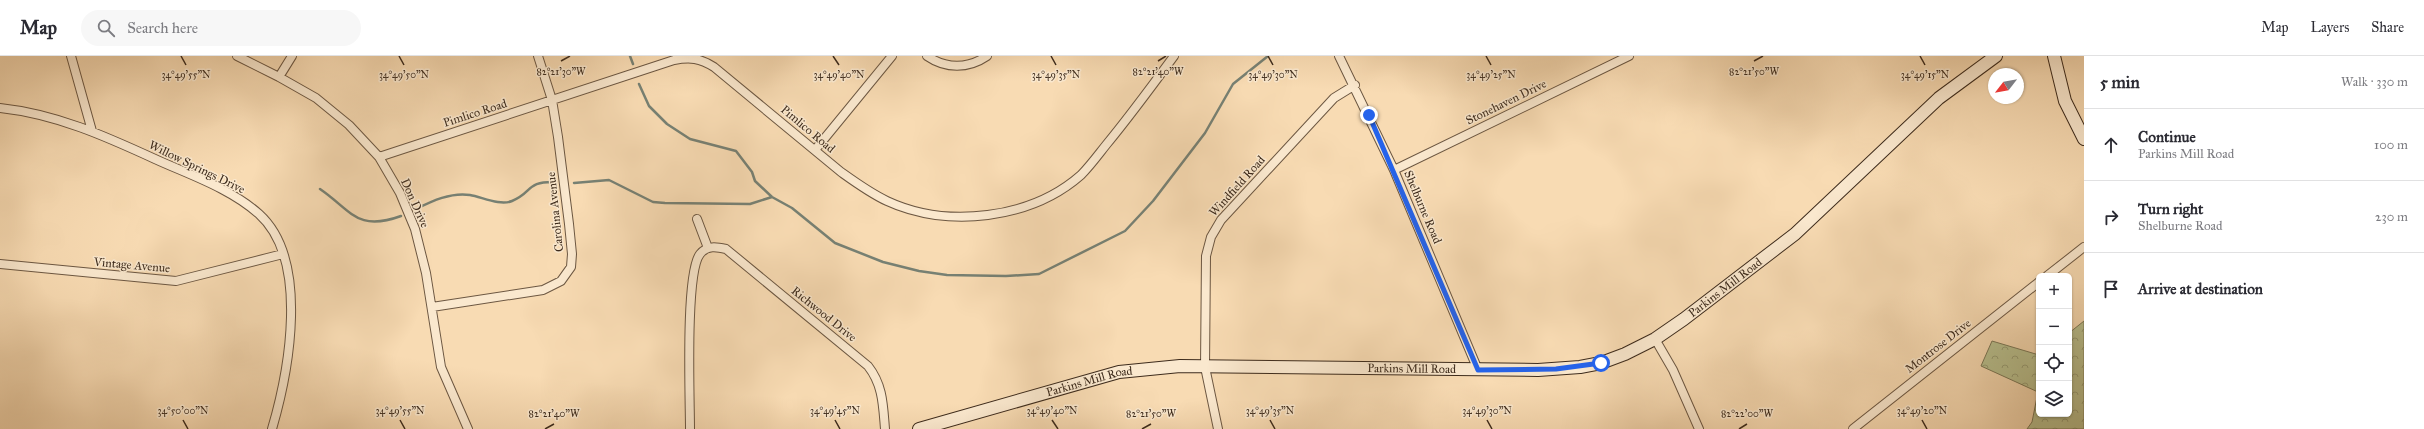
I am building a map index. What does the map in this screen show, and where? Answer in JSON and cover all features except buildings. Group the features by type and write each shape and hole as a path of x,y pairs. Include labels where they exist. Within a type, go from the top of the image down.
{"street":[{"path":"71,56 92,130"},
{"name":"Don Drive","path":"238,56 279,76 334,111 379,157 400,193 415,229 432,307 441,367 468,429"},
{"path":"279,76 292,56"},
{"name":"Carolina Avenue","path":"432,307 543,290 553,286 566,275 571,267 572,254 552,100 538,56"},
{"path":"815,150 892,56"},
{"path":"927,56 945,65 958,66 970,65 986,56"},
{"name":"Pimlico Road","path":"379,157 674,60 697,59 714,67 862,187 888,201 912,209 962,216 992,214 1012,209 1047,196 1081,174 1125,123 1174,56"},
{"name":"Shelburne Road","path":"1339,56 1394,170 1478,370"},
{"name":"Stonehaven Drive","path":"1394,170 1629,56"},
{"name":"Parkins Mill Road","path":"919,429 1119,372 1180,366 1538,370 1580,367 1619,356 1656,339 1718,294 1795,234 1939,98 1996,56"},
{"path":"2054,56 2066,101 2084,139"},
{"name":"Windfield Road","path":"1218,429 1205,366 1206,256 1215,229 1334,98 1354,85"},
{"name":"Willow Springs Drive","path":"0,108 38,114 92,130 235,197 260,216 283,254 291,285 290,339 272,429"},
{"path":"690,429 691,298 695,265 700,254 708,248 697,219"},
{"path":"2051,273 2084,247"},
{"name":"Richwood Drive","path":"708,248 726,249 868,366 881,389 885,429"},
{"name":"Vintage Avenue","path":"0,264 176,281 283,254"},
{"name":"Montrose Drive","path":"1853,429 2036,284"},
{"path":"1656,339 1673,370 1699,429"}],"green space":[{"path":"2084,321 2084,429 2027,429 2032,422 2036,402 2036,417 2072,417 2072,331"},
{"path":"1992,341 2036,354 2036,391 1981,366"}],"waterway":[{"path":"630,56 633,64"},
{"path":"639,84 649,106 667,124 690,139 736,151 752,172 755,181 772,197 792,208 835,243 883,262 919,271 947,275 1006,276 1039,274 1125,231 1153,201 1205,133 1233,84 1268,56"},
{"path":"574,183 609,180 653,202 665,203 750,204 772,197"},
{"path":"416,209 435,200 463,194 497,202 507,202 519,198 534,185 546,182 556,182"},
{"path":"320,189 356,217 364,220 374,222 401,216"}],"route":[{"path":"1369,115 1394,170 1478,370 1556,369 1601,363"}]}
